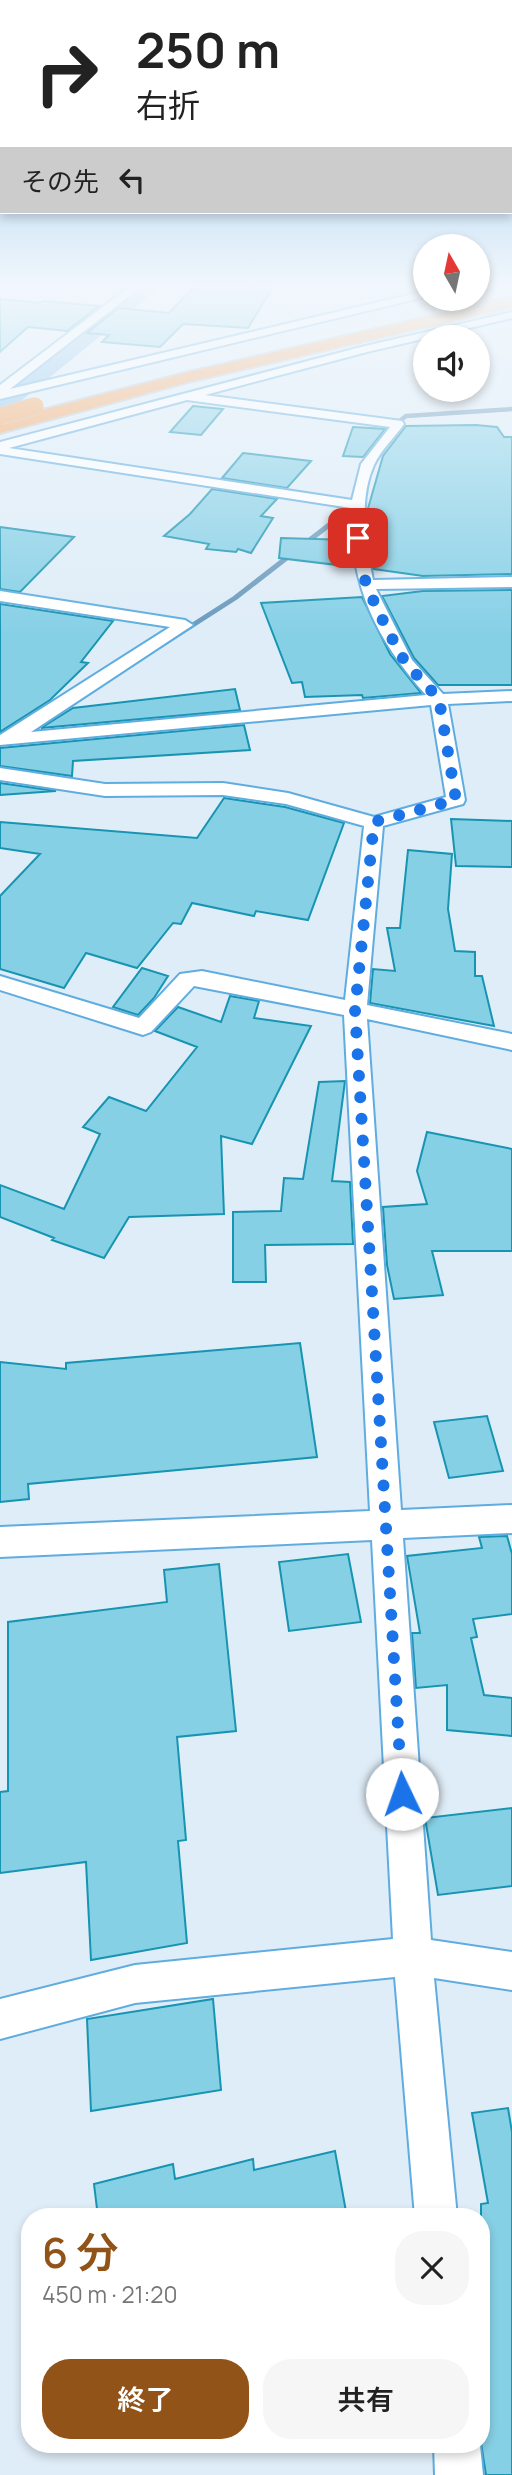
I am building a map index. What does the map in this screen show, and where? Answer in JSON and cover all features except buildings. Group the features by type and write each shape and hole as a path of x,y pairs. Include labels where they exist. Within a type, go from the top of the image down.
{"highway":[{"path":"4,422 35,406 50,402"},
{"path":"4,422 77,402"}],"street":[{"path":"4,422 25,402"},
{"path":"0,448 161,402"},
{"path":"0,774 105,790 223,789 288,799 374,822 456,800 439,699 405,662 366,585 358,538 358,505 368,464 398,424 234,402"},
{"path":"0,448 358,505"},
{"path":"366,585 512,582"},
{"path":"0,596 186,625 3,740"},
{"path":"3,740 439,699 512,696"},
{"path":"374,822 355,1010 413,1956 435,2208"},
{"path":"0,983 143,1027 188,979 202,978 512,1042"},
{"path":"0,1542 512,1519"},
{"path":"0,2019 135,1984 413,1956 512,1971"},
{"path":"458,2453 459,2475"}],"waterway":[{"path":"391,428 406,416 512,409"},
{"path":"160,646 235,598 347,511 356,497"}],"route":[{"path":"358,538 366,585 387,629 405,662 439,699 456,800 374,822 355,1010 402,1794"}]}
